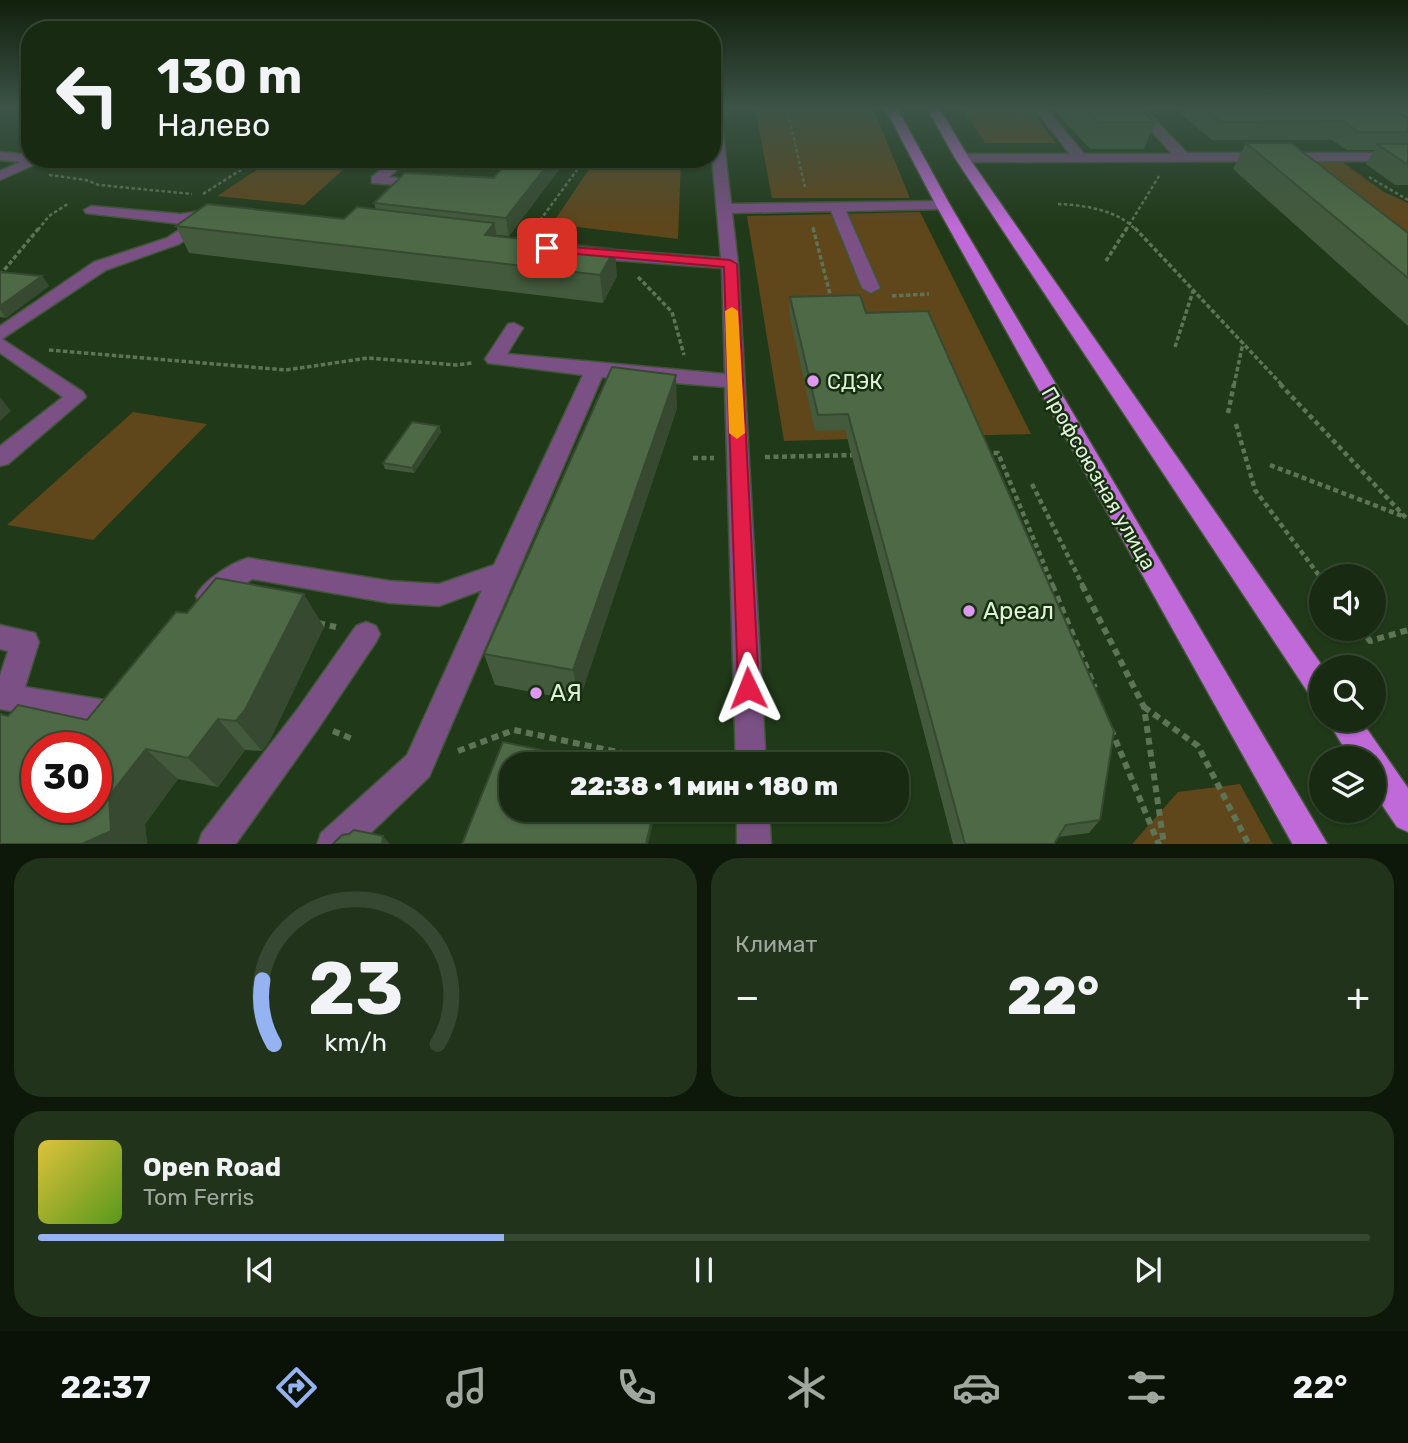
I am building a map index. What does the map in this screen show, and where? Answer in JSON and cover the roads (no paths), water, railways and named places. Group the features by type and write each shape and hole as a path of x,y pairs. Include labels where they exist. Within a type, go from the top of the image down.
{"main road":[{"name":"Профсоюзная улица","path":"912,147 1311,844"},
{"path":"956,147 1309,670"},
{"path":"1386,784 1408,816"}],"street":[{"path":"1072,147 1080,158"},
{"path":"1169,147 1177,157"},
{"path":"0,156 21,158"},
{"path":"1297,157 1321,174"},
{"path":"962,158 1408,157"},
{"path":"0,176 21,167"},
{"path":"388,200 412,183 377,180 391,168"},
{"path":"720,168 730,264 750,752"},
{"path":"724,209 943,205"},
{"path":"837,207 871,288"},
{"path":"0,334 100,266 173,241 207,209 181,219 91,210"},
{"path":"573,251 730,264"},
{"path":"514,328 495,359 733,381"},
{"path":"0,344 76,397 0,458"},
{"path":"334,844 418,766 595,370"},
{"path":"190,619 208,598 248,568 390,592 439,596 503,572"},
{"path":"215,844 307,720 366,634"},
{"path":"0,637 25,642 7,698 111,715 137,683"},
{"path":"753,822 754,844"}],"place":[{"name":"СДЭК","path":"813,381"},
{"name":"Ареал","path":"969,611"},
{"name":"АЯ","path":"536,693"}]}
